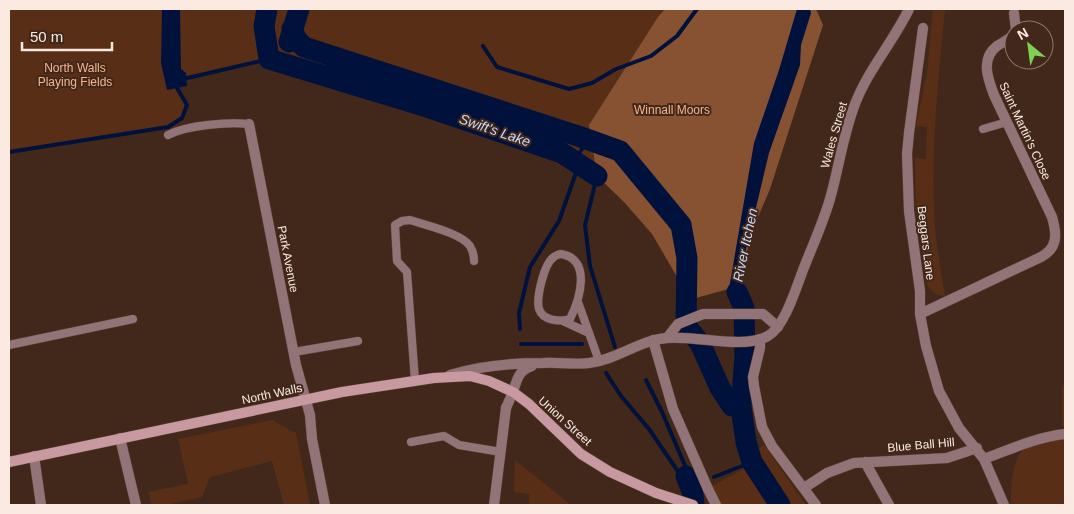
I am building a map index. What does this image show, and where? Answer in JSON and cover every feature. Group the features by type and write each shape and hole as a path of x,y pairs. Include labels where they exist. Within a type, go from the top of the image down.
{"main road":[{"name":"Union Street","path":"447,377 470,376 489,381 513,392 588,458 637,485 693,505"},
{"name":"North Walls","path":"9,462 304,400 447,377"}],"street":[{"name":"Wales Street","path":"778,327 783,320 830,200 842,144 856,103 867,80 909,9"},
{"path":"1014,13 1015,20"},
{"name":"Beggars Lane","path":"923,28 908,134 907,163 909,211 920,291 920,314 926,346 939,391 958,428 977,448"},
{"name":"Saint Martin's Close","path":"920,314 1046,255 1056,244 1052,217 1006,122 987,74 986,66 991,52 1004,42"},
{"name":"Park Avenue","path":"249,124 304,400 310,415 312,439 325,505"},
{"path":"667,338 678,324 703,314 763,314 778,327 770,335 758,340 760,348 753,377 755,395 762,427 772,446 816,505"},
{"name":"North Walls","path":"447,377 463,371 491,367 543,363 588,364 653,340 667,338 732,341 758,340"},
{"path":"653,340 673,409 716,505"},
{"name":"North Walls","path":"494,505 506,408 520,373 525,368 543,363"},
{"path":"984,459 1035,440 1065,434"},
{"path":"120,438 136,505"},
{"path":"977,448 984,459 1004,505"},
{"name":"Blue Ball Hill","path":"804,488 813,481 841,467 865,462 947,458 977,448"},
{"path":"34,456 41,505"},
{"path":"865,462 889,505"}],"lane":[{"path":"168,135 177,130 232,122 249,124"},
{"path":"983,130 1006,122"},
{"path":"415,381 407,272 397,261 395,225 402,221 410,220 460,238 470,245 474,253 474,261"},
{"path":"563,321 570,319 578,302 582,279 578,262 570,255 561,254 554,256 544,271 538,306 541,314 563,321 589,333"},
{"path":"578,302 599,361"},
{"path":"9,345 133,319"},
{"path":"294,352 358,341"},
{"path":"411,442 444,436 459,445 500,452"}],"green space":[{"name":"Winnall Moors","path":"9,9 802,9 734,283 696,298 676,275 652,234 624,202 597,176 562,153 427,107 269,59 176,80 177,88 187,105 182,118 168,127 9,152"},
{"path":"665,9 816,9 823,25 770,189 752,231 739,286 696,298 676,275 652,234 624,202 597,176 589,125"},
{"path":"933,9 945,9 933,173 935,227 945,296 935,294 927,285 916,210 915,158 926,159 927,127 916,126 927,72"},
{"path":"1065,379 1065,426 1062,426 1062,390"},
{"path":"272,420 296,433 310,505 284,505 272,461 210,477 202,497 166,505 152,505 148,492 188,484 178,439"},
{"path":"1065,436 1065,505 1011,505 1012,478 1021,452 1026,446 1034,442"},
{"path":"764,445 806,505 786,505 751,453"},
{"path":"515,460 571,505 529,505 529,494 514,492"},
{"path":"751,465 773,505 716,505 701,492"}],"water":[{"path":"162,9 180,9 181,69 186,73 187,86 167,90 161,63"},
{"path":"797,9 810,9 811,13 801,45 800,65 769,153 743,262 738,292 752,311 736,312 731,303 729,289 754,143"}],"waterway":[{"name":"Swift's Lake","path":"267,9 264,26 269,59 427,107 562,153 597,176"},
{"path":"289,42 299,9"},
{"path":"483,46 497,67 569,89 592,83 616,69 651,56 677,36 697,9"},
{"path":"292,29 297,40 304,47 620,151 681,225 687,258 686,326 700,343 720,388 732,406 741,407"},
{"path":"183,79 269,59"},
{"path":"9,152 168,127 182,118 187,105 176,84"},
{"path":"574,161 588,140"},
{"path":"520,329 519,313 530,267 559,221 579,164"},
{"name":"Swift's Lake","path":"597,176 585,225 590,266 615,347"},
{"name":"River Itchen","path":"737,292 744,308 745,356 741,407 746,442 752,462 780,505"},
{"path":"521,344 582,344"},
{"path":"606,373 621,396 649,429 677,470 686,476"},
{"name":"Swift's Lake","path":"646,380 686,468 686,476"},
{"path":"714,477 752,462"},
{"name":"Swift's Lake","path":"686,476 693,494 694,505"},
{"name":"Swift's Lake","path":"691,487 695,485"}],"park label":[{"name":"North Walls Playing Fields","path":"75,75"}]}
